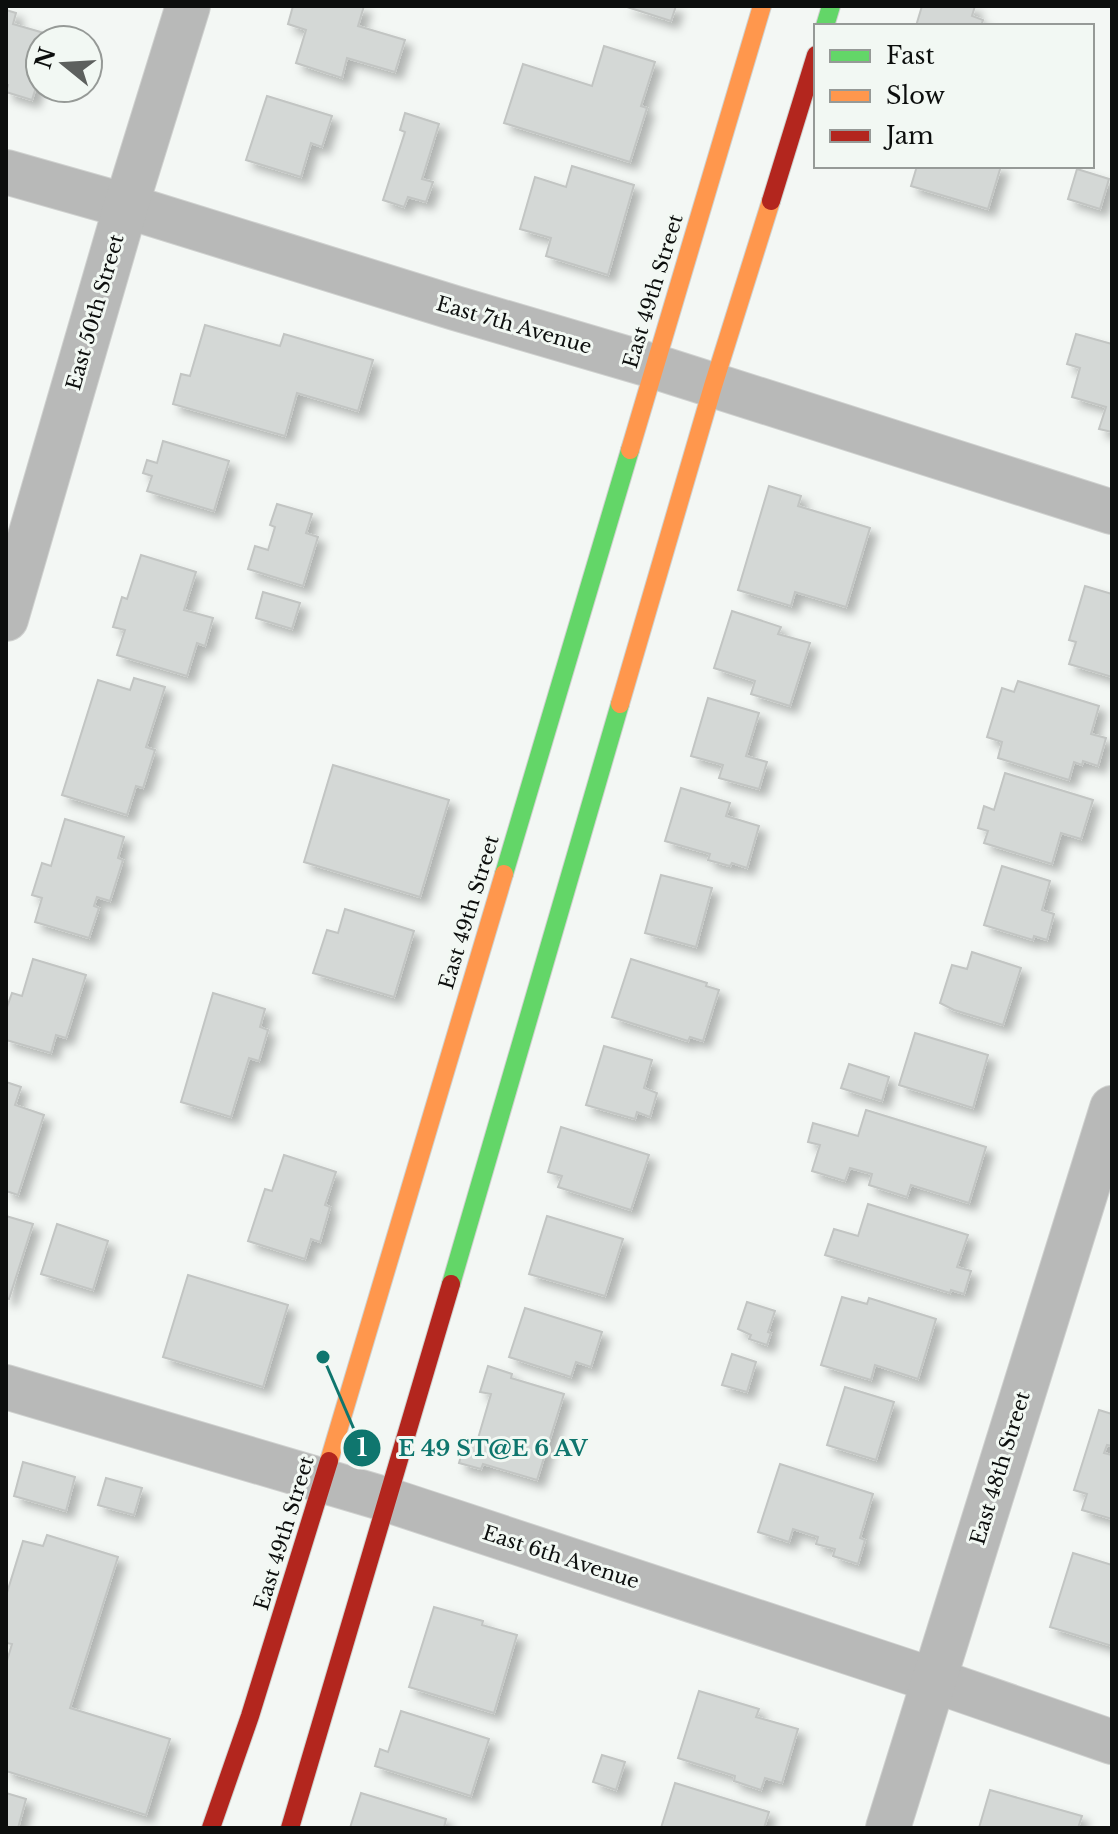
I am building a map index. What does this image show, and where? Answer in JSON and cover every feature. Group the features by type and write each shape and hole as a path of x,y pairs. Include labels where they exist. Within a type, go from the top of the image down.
{"main road":[{"name":"East 49th Street","path":"211,1828 250,1716 323,1480 762,6"},
{"path":"290,1828 713,386 814,61"}],"street":[{"name":"East 50th Street","path":"6,619 126,206 188,6"},
{"name":"East 7th Avenue","path":"6,172 653,366 1112,512"},
{"name":"East 48th Street","path":"888,1828 1112,1108"},
{"name":"East 6th Avenue","path":"6,1387 388,1500 1112,1742"}],"building":[{"path":"293,6 364,6 358,26 405,40 395,72 347,58 342,78 296,63 306,30 288,24"},
{"path":"624,6 676,6 671,21"},
{"path":"922,6 975,6 972,16 983,20 982,24 917,24"},
{"path":"6,10 16,13 13,24 24,27 24,98 6,92"},
{"path":"604,46 655,62 641,106 647,108 630,162 504,123 523,64 592,86"},
{"path":"267,96 332,116 322,147 311,143 301,177 246,160"},
{"path":"405,113 439,124 422,179 433,182 426,202 408,197 404,207 383,200 405,132 400,130"},
{"path":"572,166 634,185 608,275 546,256 551,238 520,229 535,177 566,187"},
{"path":"916,168 1000,168 988,209 911,186"},
{"path":"1077,169 1109,179 1100,209 1068,199"},
{"path":"205,325 280,346 284,334 373,360 358,411 297,393 285,436 173,404 181,374 190,376"},
{"path":"1076,334 1112,344 1112,432 1099,429 1106,407 1072,397 1080,368 1067,364"},
{"path":"163,441 229,461 214,511 147,491 152,476 143,473 147,460 157,463"},
{"path":"769,486 801,496 798,506 870,528 846,607 795,592 791,606 738,590"},
{"path":"277,504 312,514 306,533 318,537 303,586 248,569 255,546 268,550 275,527 270,525"},
{"path":"141,555 196,572 184,610 213,618 205,646 197,643 187,676 117,655 125,630 113,627 122,597 127,599"},
{"path":"1085,586 1112,594 1112,677 1069,664 1076,642 1069,640"},
{"path":"263,592 300,603 292,629 256,618"},
{"path":"732,611 781,627 778,634 810,643 790,706 751,694 755,681 714,668"},
{"path":"134,678 165,687 146,747 155,750 143,788 136,786 127,815 62,795 98,680 130,690"},
{"path":"1018,681 1099,706 1091,734 1106,738 1098,766 1083,761 1082,765 1074,762 1069,780 998,758 1002,742 987,737 1002,688 1014,692"},
{"path":"708,698 759,713 746,756 767,762 759,789 719,778 723,765 691,756"},
{"path":"333,765 449,800 420,897 304,862"},
{"path":"1005,773 1093,800 1081,839 1061,833 1052,864 984,843 988,831 978,828 984,806 994,810"},
{"path":"681,788 730,803 726,816 759,826 747,868 708,860 710,854 665,841"},
{"path":"65,819 124,837 118,858 123,860 110,901 97,897 94,906 99,908 89,938 35,922 42,898 32,895 42,863 51,866"},
{"path":"1002,866 1050,881 1042,910 1054,914 1047,940 1034,936 1033,940 984,925"},
{"path":"661,875 712,888 696,947 645,933"},
{"path":"345,909 414,931 394,997 313,973 327,930 338,933"},
{"path":"972,952 1021,968 1003,1025 940,1003 952,965 967,969"},
{"path":"33,959 86,975 66,1038 56,1035 51,1053 6,1040 6,1010 12,993 22,996"},
{"path":"631,959 707,983 706,986 719,990 703,1041 690,1037 688,1041 612,1017"},
{"path":"213,993 265,1009 260,1027 268,1030 259,1061 249,1058 231,1117 181,1102"},
{"path":"915,1033 988,1055 973,1108 899,1085"},
{"path":"604,1046 652,1060 644,1088 657,1093 650,1117 637,1112 635,1119 586,1105"},
{"path":"849,1064 889,1077 882,1101 841,1088"},
{"path":"6,1082 21,1087 15,1105 44,1115 18,1195 6,1191"},
{"path":"866,1110 986,1147 969,1203 911,1185 907,1197 869,1185 872,1174 850,1168 845,1181 812,1171 820,1145 808,1142 813,1123 858,1136"},
{"path":"561,1127 649,1155 631,1210 558,1187 562,1176 548,1172"},
{"path":"284,1155 336,1172 325,1205 330,1207 320,1242 311,1239 305,1259 248,1241 265,1189 272,1191"},
{"path":"868,1204 968,1235 957,1267 971,1271 964,1294 951,1290 950,1293 825,1255 834,1229 858,1236"},
{"path":"6,1216 33,1224 9,1299 6,1298"},
{"path":"547,1216 623,1239 605,1296 529,1274"},
{"path":"57,1224 108,1241 93,1290 41,1274"},
{"path":"188,1275 288,1305 263,1387 163,1357"},
{"path":"842,1297 867,1304 869,1298 936,1319 918,1379 875,1365 871,1380 821,1365"},
{"path":"747,1302 775,1311 767,1345 749,1339 751,1335 738,1329"},
{"path":"525,1308 602,1332 591,1367 576,1362 571,1377 509,1357"},
{"path":"732,1354 756,1362 747,1392 722,1385"},
{"path":"488,1366 512,1374 511,1378 564,1394 537,1480 483,1464 481,1469 459,1463 466,1438 477,1442 491,1394 480,1392"},
{"path":"845,1387 894,1402 876,1460 827,1445"},
{"path":"1099,1410 1112,1414 1112,1446 1107,1445 1104,1453 1112,1455 1112,1519 1082,1510 1087,1494 1074,1490"},
{"path":"23,1462 75,1477 66,1511 14,1496"},
{"path":"780,1464 873,1494 860,1538 865,1540 858,1564 833,1556 835,1549 816,1544 818,1537 793,1529 789,1542 758,1532"},
{"path":"106,1478 142,1488 134,1515 98,1505"},
{"path":"47,1535 118,1557 70,1708 170,1739 146,1815 6,1771 6,1664 12,1644 6,1643 6,1596 23,1541 43,1546"},
{"path":"1073,1553 1112,1565 1112,1646 1050,1627"},
{"path":"434,1607 517,1635 494,1713 409,1687"},
{"path":"699,1691 759,1709 756,1717 798,1729 782,1783 765,1778 761,1790 734,1781 735,1776 678,1758"},
{"path":"401,1711 489,1739 471,1796 375,1766 380,1749 388,1752"},
{"path":"602,1755 625,1762 616,1790 593,1782"},
{"path":"675,1783 769,1812 764,1828 661,1828"},
{"path":"990,1790 1082,1816 1078,1828 979,1828"},
{"path":"6,1793 26,1799 18,1828 6,1828"},
{"path":"361,1793 446,1819 444,1828 350,1828"}],"traffic: fast":[{"path":"826,24 831,6"},
{"path":"504,874 630,450"},
{"path":"451,1284 620,704"}],"traffic: slow":[{"path":"630,450 762,6"},
{"path":"620,704 771,201"},
{"path":"329,1461 504,874"}],"traffic: jam":[{"path":"771,201 814,61"},
{"path":"290,1828 451,1284"},
{"path":"211,1828 250,1716 329,1461"}],"place":[{"name":"E 49 ST@E 6 AV","path":"323,1357"}]}
